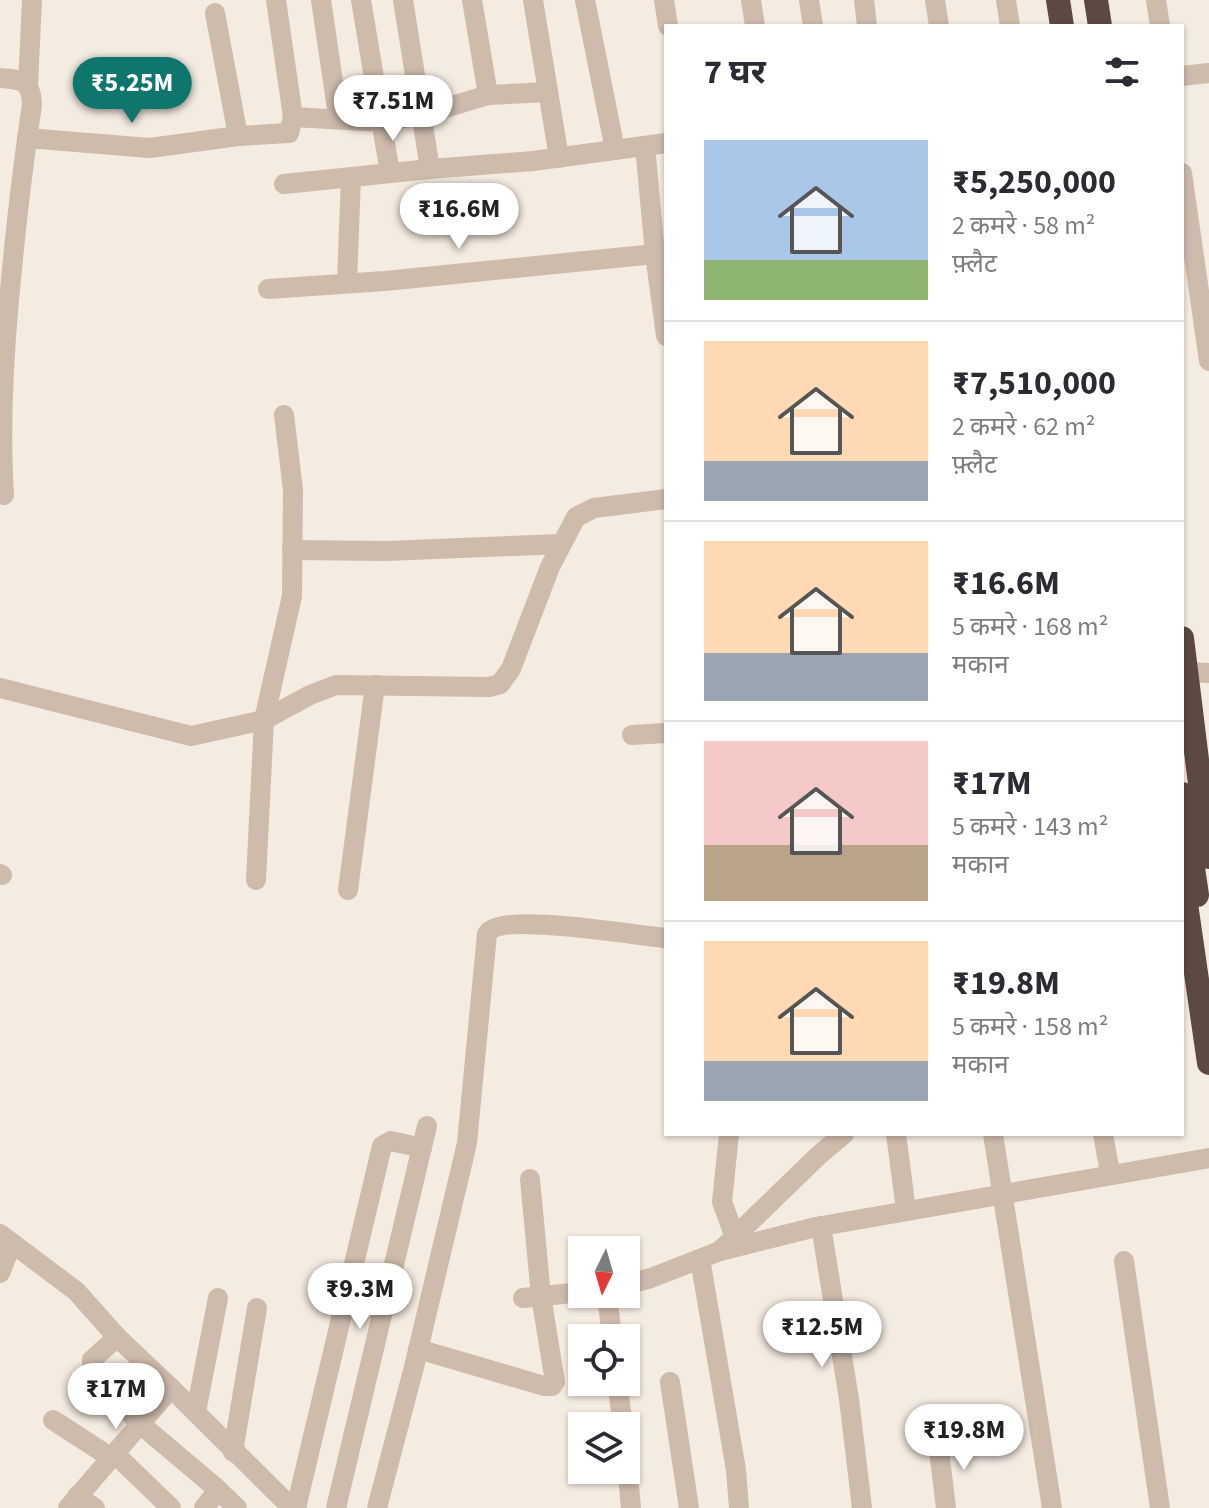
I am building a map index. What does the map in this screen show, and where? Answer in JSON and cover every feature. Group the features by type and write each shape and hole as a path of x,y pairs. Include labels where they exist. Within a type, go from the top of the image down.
{"highway":[{"path":"1058,0 1062,24"},
{"path":"1096,0 1100,24"},
{"path":"1184,642 1198,672 1202,747 1194,851 1186,879 1209,1063"},
{"path":"1184,804 1194,851"},
{"path":"1186,879 1209,973"}],"street":[{"path":"4,495 0,456 2,397 19,196 32,105 28,85 32,0"},
{"path":"27,138 150,148 238,136 289,133 293,117 276,0"},
{"path":"321,0 337,109"},
{"path":"361,0 390,173"},
{"path":"403,0 430,169"},
{"path":"472,0 488,95"},
{"path":"533,0 559,158"},
{"path":"585,0 615,150"},
{"path":"664,0 668,24"},
{"path":"751,0 755,24"},
{"path":"809,0 813,24"},
{"path":"864,0 867,24"},
{"path":"935,0 939,24"},
{"path":"1006,0 1010,24"},
{"path":"1156,0 1160,24"},
{"path":"215,13 238,136"},
{"path":"1184,76 1209,73"},
{"path":"0,78 18,80 28,85"},
{"path":"293,117 382,122 422,115 488,95 548,92"},
{"path":"284,184 559,158 656,144 655,254 664,321"},
{"path":"347,283 351,177"},
{"path":"1184,200 1191,294 1209,361"},
{"path":"268,289 655,254"},
{"path":"256,880 264,720 292,596 293,490 284,415"},
{"path":"0,688 89,708 183,735 201,735 264,720 324,688 375,685 489,687 500,684 507,678 561,544 576,517 585,511 664,499"},
{"path":"292,550 386,551 561,544"},
{"path":"348,890 375,685"},
{"path":"632,735 664,733"},
{"path":"377,1508 467,1143 480,1027 485,940 490,928 513,924 551,925 664,938"},
{"path":"336,1508 427,1126"},
{"path":"727,1244 722,1202 729,1136"},
{"path":"640,1281 700,1259 727,1244 842,1136"},
{"path":"896,1136 906,1210"},
{"path":"993,1136 1052,1508"},
{"path":"1103,1136 1110,1173"},
{"path":"0,1273 6,1239 76,1291 117,1337 294,1508 382,1146 391,1141 422,1148"},
{"path":"727,1244 1110,1173 1209,1158"},
{"path":"418,1349 552,1386 555,1378 532,1297 530,1179"},
{"path":"821,1226 849,1399 862,1508"},
{"path":"700,1259 736,1470 739,1508"},
{"path":"1124,1261 1160,1508"},
{"path":"532,1297 568,1293"},
{"path":"196,1412 218,1298"},
{"path":"233,1452 257,1308"},
{"path":"117,1337 96,1356 90,1365 92,1370 139,1423 237,1508"},
{"path":"670,1382 689,1508"},
{"path":"95,1508 73,1502 171,1388"},
{"path":"53,1420 112,1455 171,1508"},
{"path":"938,1442 946,1508"},
{"path":"629,1484 631,1508"},
{"path":"204,1508 218,1490"}]}
